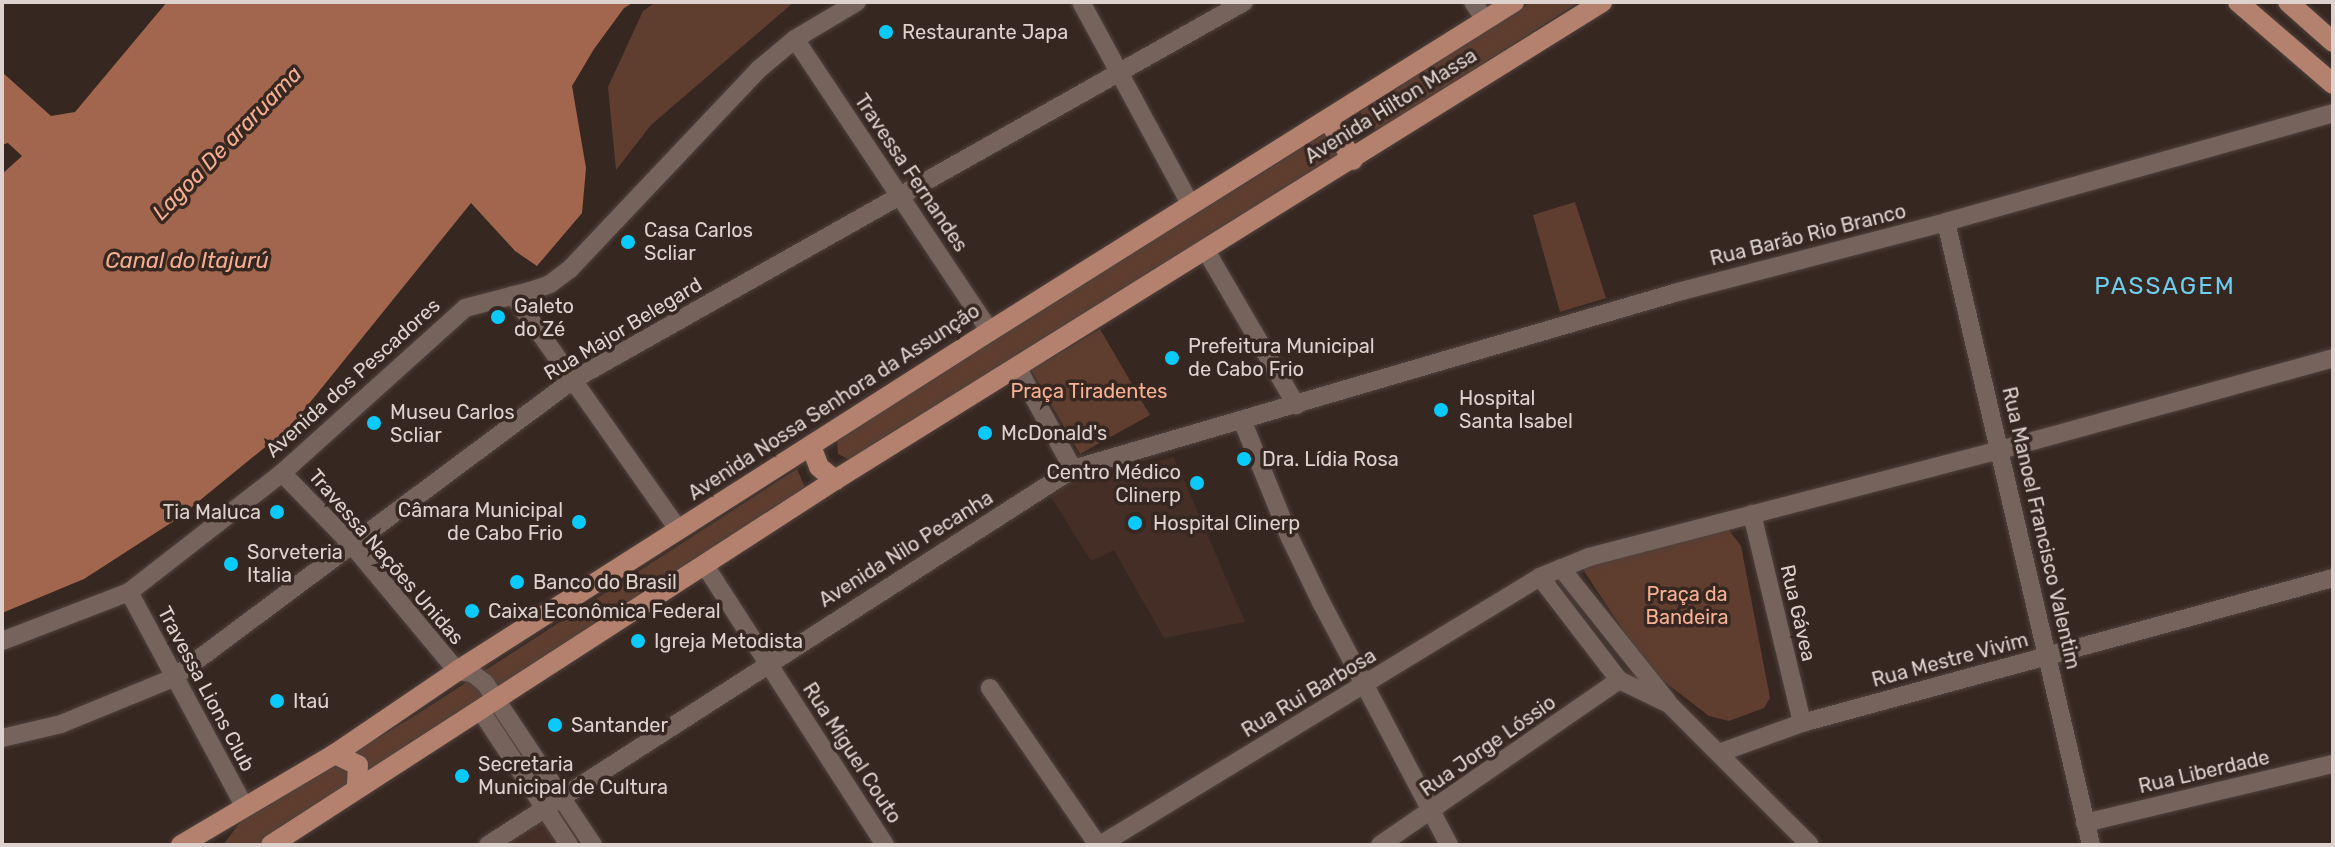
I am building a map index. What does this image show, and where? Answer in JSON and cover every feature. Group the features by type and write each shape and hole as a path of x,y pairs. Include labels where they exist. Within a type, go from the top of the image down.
{"main road":[{"name":"Avenida Nossa Senhora da Assunção","path":"181,845 211,837 245,807 335,754 457,671 1190,204 1514,2"},
{"name":"Avenida Hilton Massa","path":"1205,249 1353,160 1602,2"},
{"path":"2238,2 2333,84"},
{"path":"2288,2 2333,42"},
{"path":"1328,120 1353,160"},
{"path":"281,843 357,787 835,480 1205,249"},
{"path":"811,446 819,467 835,480"},
{"path":"335,754 358,765 357,787"}],"street":[{"name":"Avenida dos Pescadores","path":"2,641 129,592 282,473 465,308 550,284 570,269 758,70 795,39 857,2"},
{"path":"1081,2 1190,204"},
{"name":"Rua Major Belegard","path":"2,738 61,724 173,678 573,380 1244,2"},
{"path":"1473,2 1485,20"},
{"name":"Travessa Fernandes","path":"795,39 990,331"},
{"name":"Rua Barão Rio Branco","path":"1296,405 1678,292 1946,222 2333,113"},
{"name":"Rua Manoel Francisco Valentim","path":"1946,222 2091,845"},
{"path":"1205,249 1296,405"},
{"path":"513,295 679,530"},
{"name":"Rua Rui Barbosa","path":"1099,845 1540,577 1561,568 1589,557 2000,450 2333,358"},
{"path":"1017,367 1073,469"},
{"name":"Avenida Nilo Pecanha","path":"488,845 1073,469 1296,405"},
{"path":"1242,420 1290,538 1449,845"},
{"name":"Travessa Nações Unidas","path":"282,473 353,546 457,671 472,673 489,705"},
{"name":"Rua Gávea","path":"1752,514 1802,723"},
{"name":"Rua Miguel Couto","path":"704,564 885,845"},
{"path":"1561,568 1669,704 1810,845"},
{"path":"1540,577 1619,680 1669,704"},
{"name":"Rua Mestre Vivim","path":"1719,753 1802,723 2333,578"},
{"name":"Travessa Lions Club","path":"129,592 245,807"},
{"name":"Rua Jorge Lóssio","path":"1380,845 1432,813 1619,680"},
{"path":"990,688 1099,845"},
{"path":"489,705 562,798 593,845"},
{"path":"489,705 546,810 569,845"},
{"name":"Rua Liberdade","path":"2085,823 2333,764"}],"shaded area":[{"name":"Hospital Clinerp","path":"1174,457 1245,622 1164,638 1114,550 1091,561 1051,497 1068,483"},
{"path":"542,820 558,845 502,845"}],"green space":[{"path":"656,2 794,2 651,125 616,170 608,87 643,11"},
{"path":"1531,2 1579,2 1379,130 1369,127 1362,119 1361,111"},
{"path":"1329,131 1343,154 850,460 838,454 837,438"},
{"path":"1575,202 1606,298 1560,312 1533,215"},
{"name":"Praça Tiradentes","path":"1100,329 1150,415 1080,454 1031,370"},
{"path":"797,469 805,487 257,845 223,845 242,820 411,718"},
{"name":"Praça da Bandeira","path":"1728,529 1741,546 1770,698 1764,708 1729,721 1709,716 1662,680 1625,633 1582,568"}],"water":[{"name":"Canal do Itajurú","path":"167,2 634,2 624,8 572,86 586,168 582,213 537,266 515,251 471,203 291,426 177,519 84,579 2,613 2,174 22,156 8,143 2,145 2,72 51,116 75,112"}],"place":[{"name":"Restaurante Japa","path":"886,32"},
{"name":"Casa Carlos Scliar","path":"628,242"},
{"name":"Galeto do Zé","path":"498,317"},
{"name":"Prefeitura Municipal de Cabo Frio","path":"1172,358"},
{"name":"Hospital Santa Isabel","path":"1441,410"},
{"name":"Museu Carlos Scliar","path":"374,423"},
{"name":"McDonald's","path":"985,433"},
{"name":"Dra. Lídia Rosa","path":"1244,459"},
{"name":"Centro Médico Clinerp","path":"1197,483"},
{"name":"Tia Maluca","path":"277,512"},
{"name":"Câmara Municipal de Cabo Frio","path":"579,522"},
{"name":"Hospital Clinerp","path":"1135,523"},
{"name":"Sorveteria Italia","path":"231,564"},
{"name":"Banco do Brasil","path":"517,582"},
{"name":"Caixa Econômica Federal","path":"472,611"},
{"name":"Igreja Metodista","path":"638,641"},
{"name":"Itaú","path":"277,701"},
{"name":"Santander","path":"555,725"},
{"name":"Secretaria Municipal de Cultura","path":"462,776"}],"district":[{"name":"PASSAGEM","path":"2165,287"}],"water label":[{"name":"Lagoa De araruama","path":"227,143"}]}
